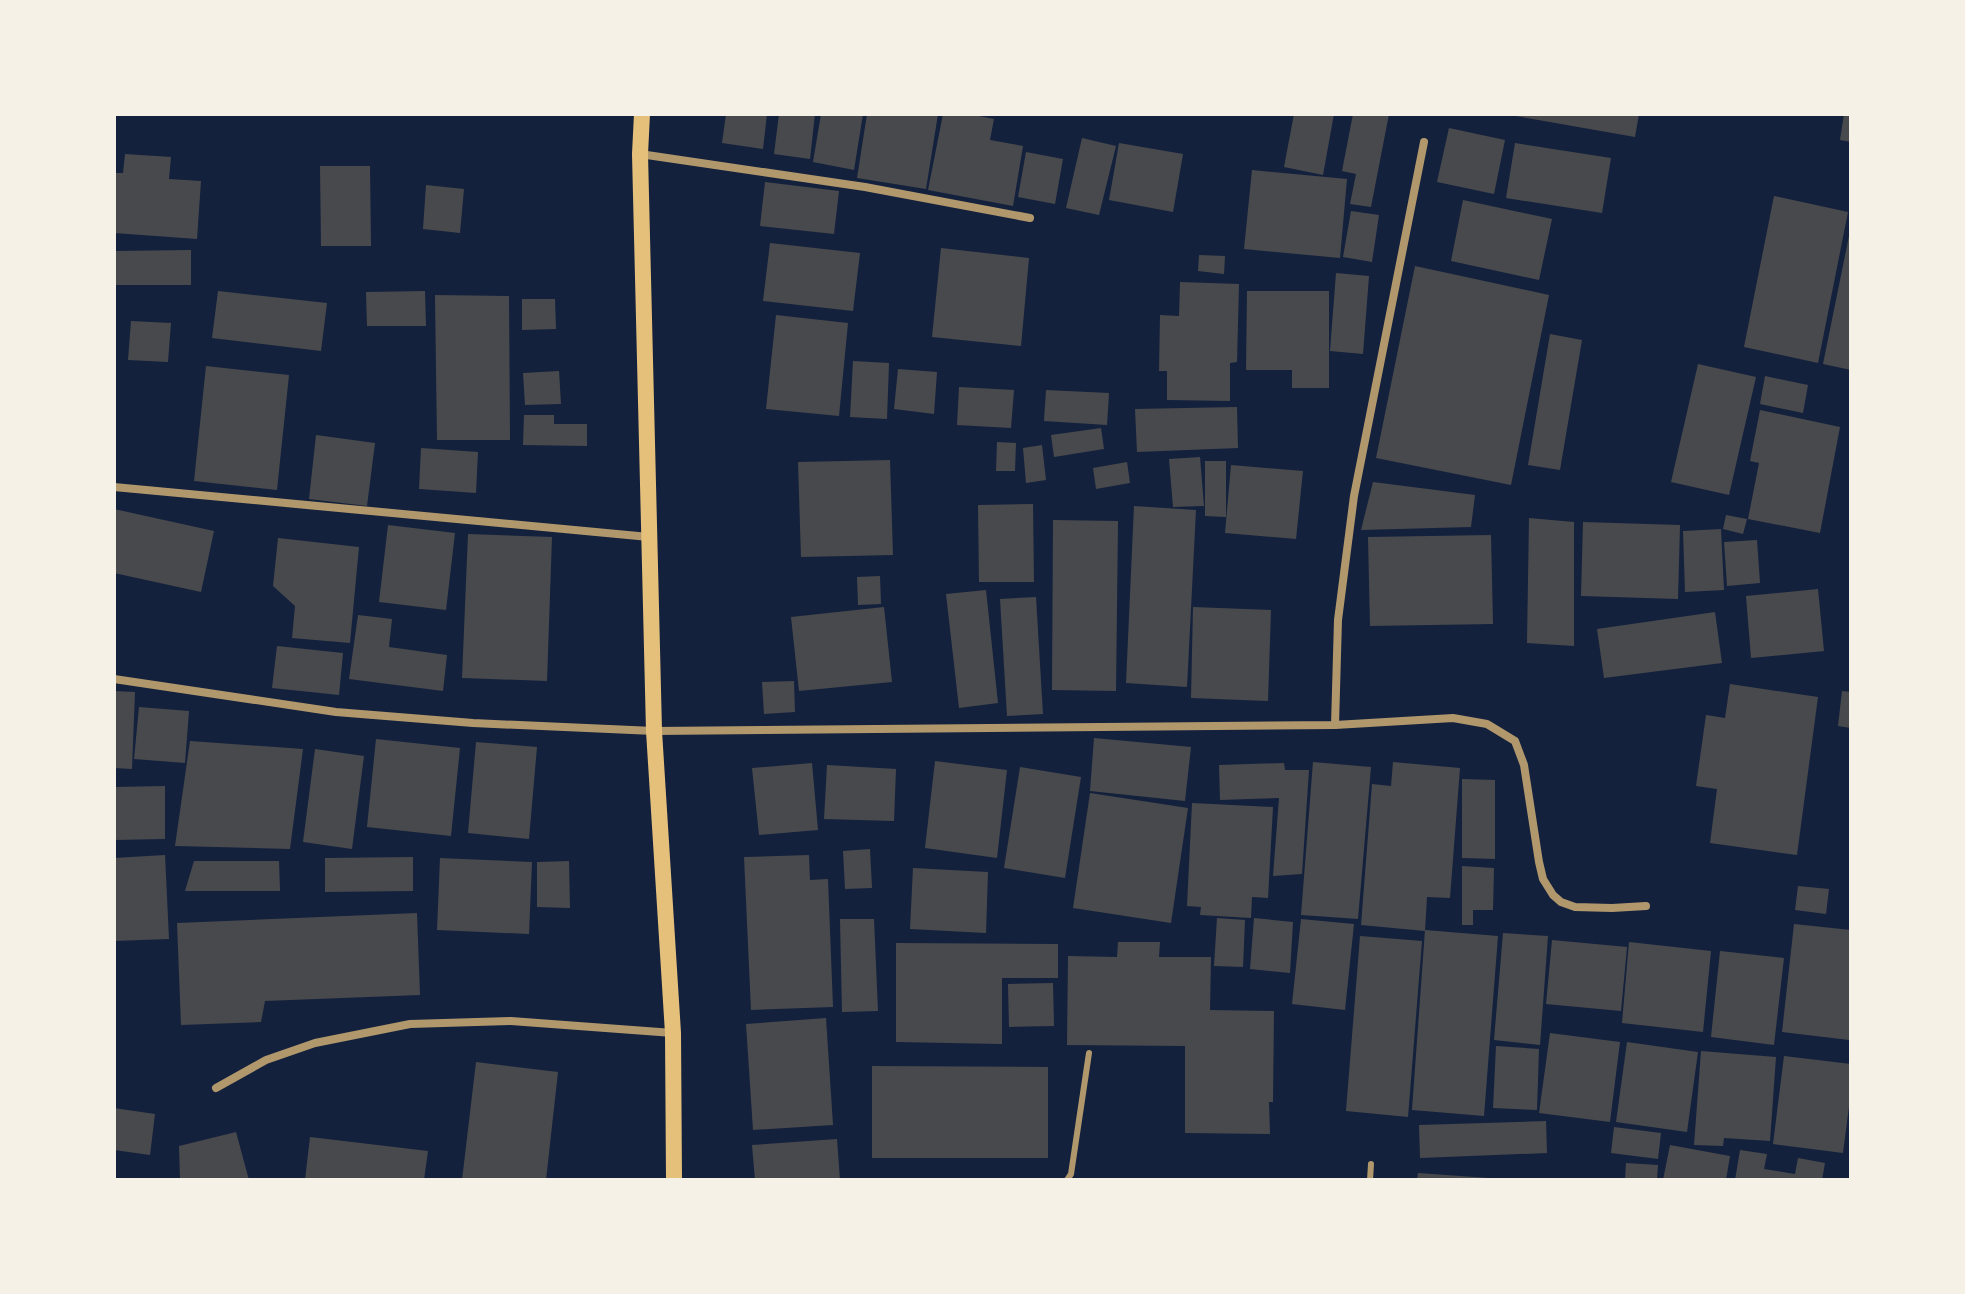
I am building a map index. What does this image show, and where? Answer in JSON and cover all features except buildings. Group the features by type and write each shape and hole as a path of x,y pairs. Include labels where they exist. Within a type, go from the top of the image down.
{"main road":[{"path":"642,114 640,154 654,731 673,1033 674,1180"}],"street":[{"path":"1335,725 1338,620 1354,496 1424,142"},
{"path":"640,154 865,187 1030,218"},
{"path":"114,487 650,537"},
{"path":"114,679 336,712 473,723 654,731 1335,725 1453,718 1487,724 1515,741 1524,765 1543,879 1553,895 1575,907 1646,906"},
{"path":"216,1088 266,1060 315,1043 410,1024 511,1021 673,1033"}],"lane":[{"path":"1067,1180 1071,1174 1089,1053"},
{"path":"1370,1180 1371,1164"}]}
